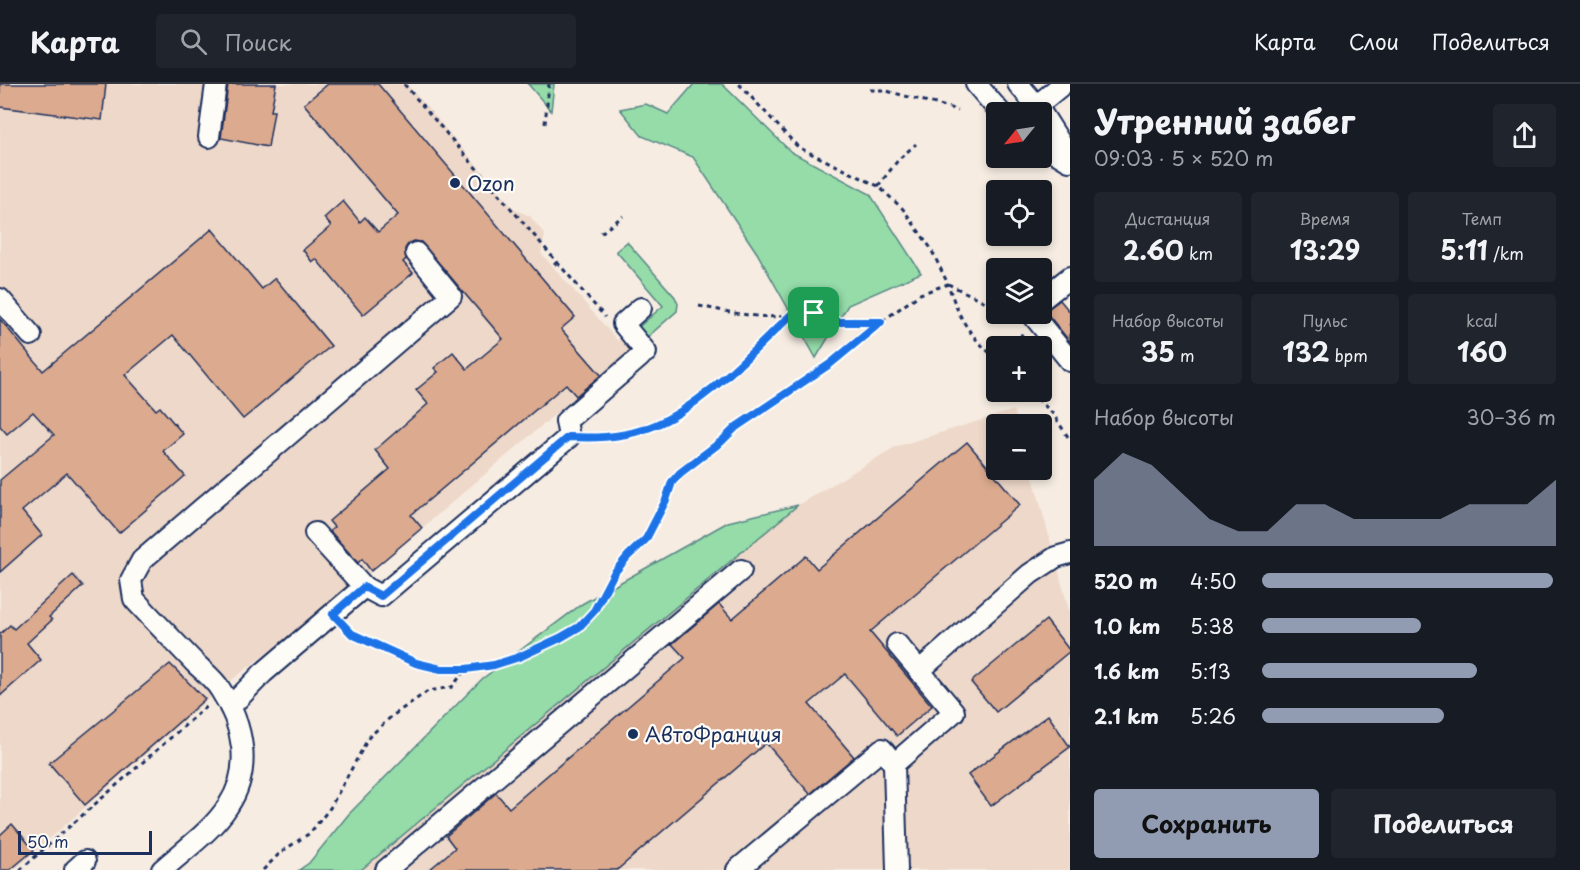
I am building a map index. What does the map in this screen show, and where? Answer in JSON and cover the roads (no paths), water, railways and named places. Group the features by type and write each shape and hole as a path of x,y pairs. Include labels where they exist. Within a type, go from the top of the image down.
{"street":[{"path":"209,137 216,84"},
{"path":"976,84 991,102"},
{"path":"1018,84 1029,102"},
{"path":"1041,102 1063,84"},
{"path":"1052,135 1070,160"},
{"path":"1052,150 1070,160"},
{"path":"162,870 209,829 228,806 236,791 242,770 244,749 226,700 134,600 131,580 142,560 451,296 416,253"},
{"path":"1052,291 1070,277"},
{"path":"0,299 31,335"},
{"path":"315,533 364,587 381,596 568,437 566,421 643,354 623,324 641,308"},
{"path":"1040,324 1070,361"},
{"path":"919,671 1030,574 1056,557 1070,553"},
{"path":"386,870 741,570"},
{"path":"226,700 263,673 364,587"},
{"path":"894,764 954,712 897,644"},
{"path":"737,870 882,749 894,764 897,870"}],"place":[{"name":"Ozon","path":"455,183"},
{"name":"АвтоФранция","path":"633,734"}]}
